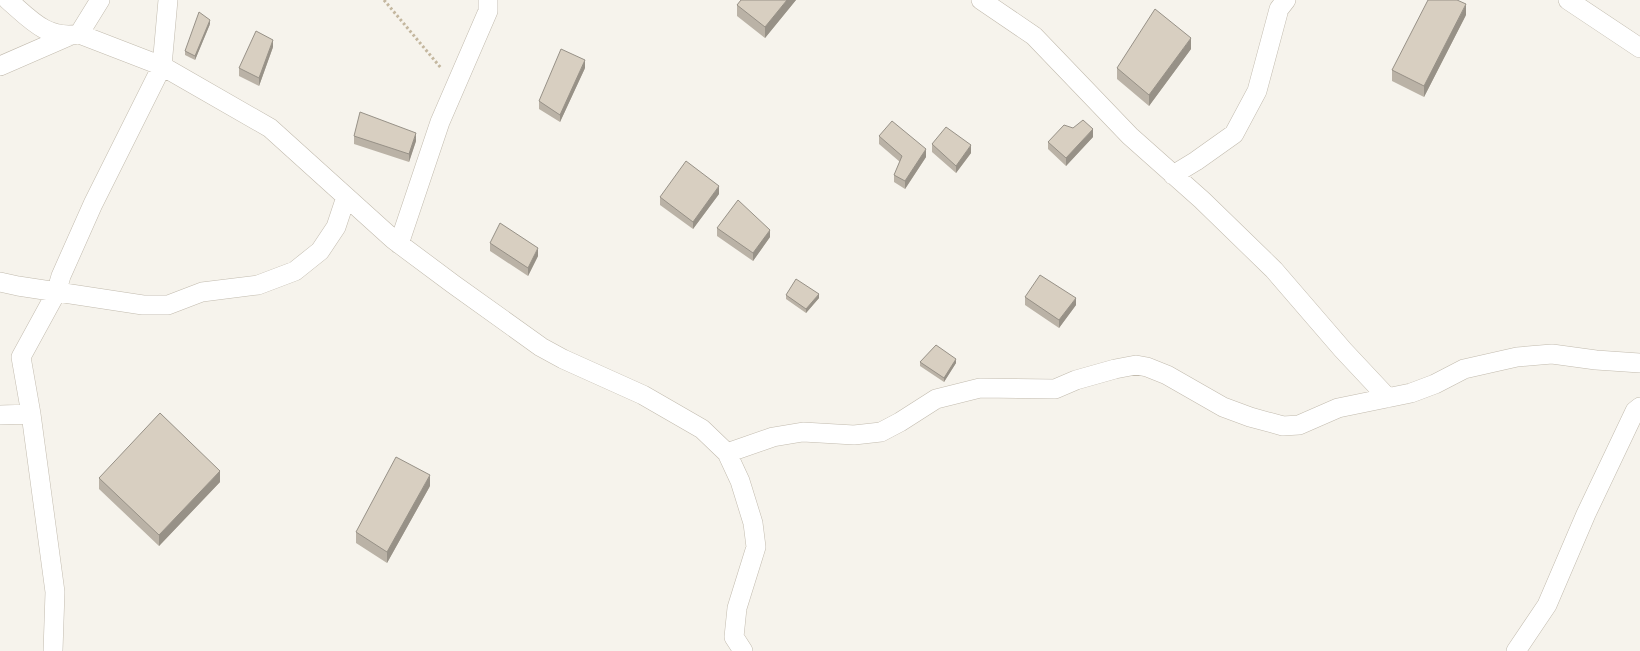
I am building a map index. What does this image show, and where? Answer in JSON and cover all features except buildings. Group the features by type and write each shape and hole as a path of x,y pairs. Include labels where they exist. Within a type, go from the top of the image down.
{"street":[{"path":"8,0 33,21 50,32 59,36 74,35 162,66 270,128 399,244 541,347 562,359 643,395 702,429 727,453 740,481 753,522 756,547 737,608 734,637 743,651"},
{"path":"0,66 74,35 100,0"},
{"path":"54,651 55,592 31,414 21,357 56,292 61,276 93,204 162,66 168,0"},
{"path":"399,244 440,122 488,11 488,0"},
{"path":"981,0 1034,36 1130,136 1202,200 1274,270 1343,350 1388,398"},
{"path":"1173,175 1196,162 1234,134 1257,91 1279,9 1286,0"},
{"path":"1568,0 1640,48"},
{"path":"0,282 143,305 168,305 202,292 258,285 295,271 320,252 336,227 346,197"},
{"path":"727,453 774,437 803,432 854,435 881,432 936,398 980,388 1055,389 1076,380 1136,365 1167,375 1223,407 1283,426 1299,425 1338,408 1412,393 1464,369 1516,357 1552,354 1640,363"},
{"path":"1516,651 1547,605 1586,514 1635,411 1640,407"},
{"path":"0,415 31,414"}],"path":[{"path":"384,0 455,86"}]}
